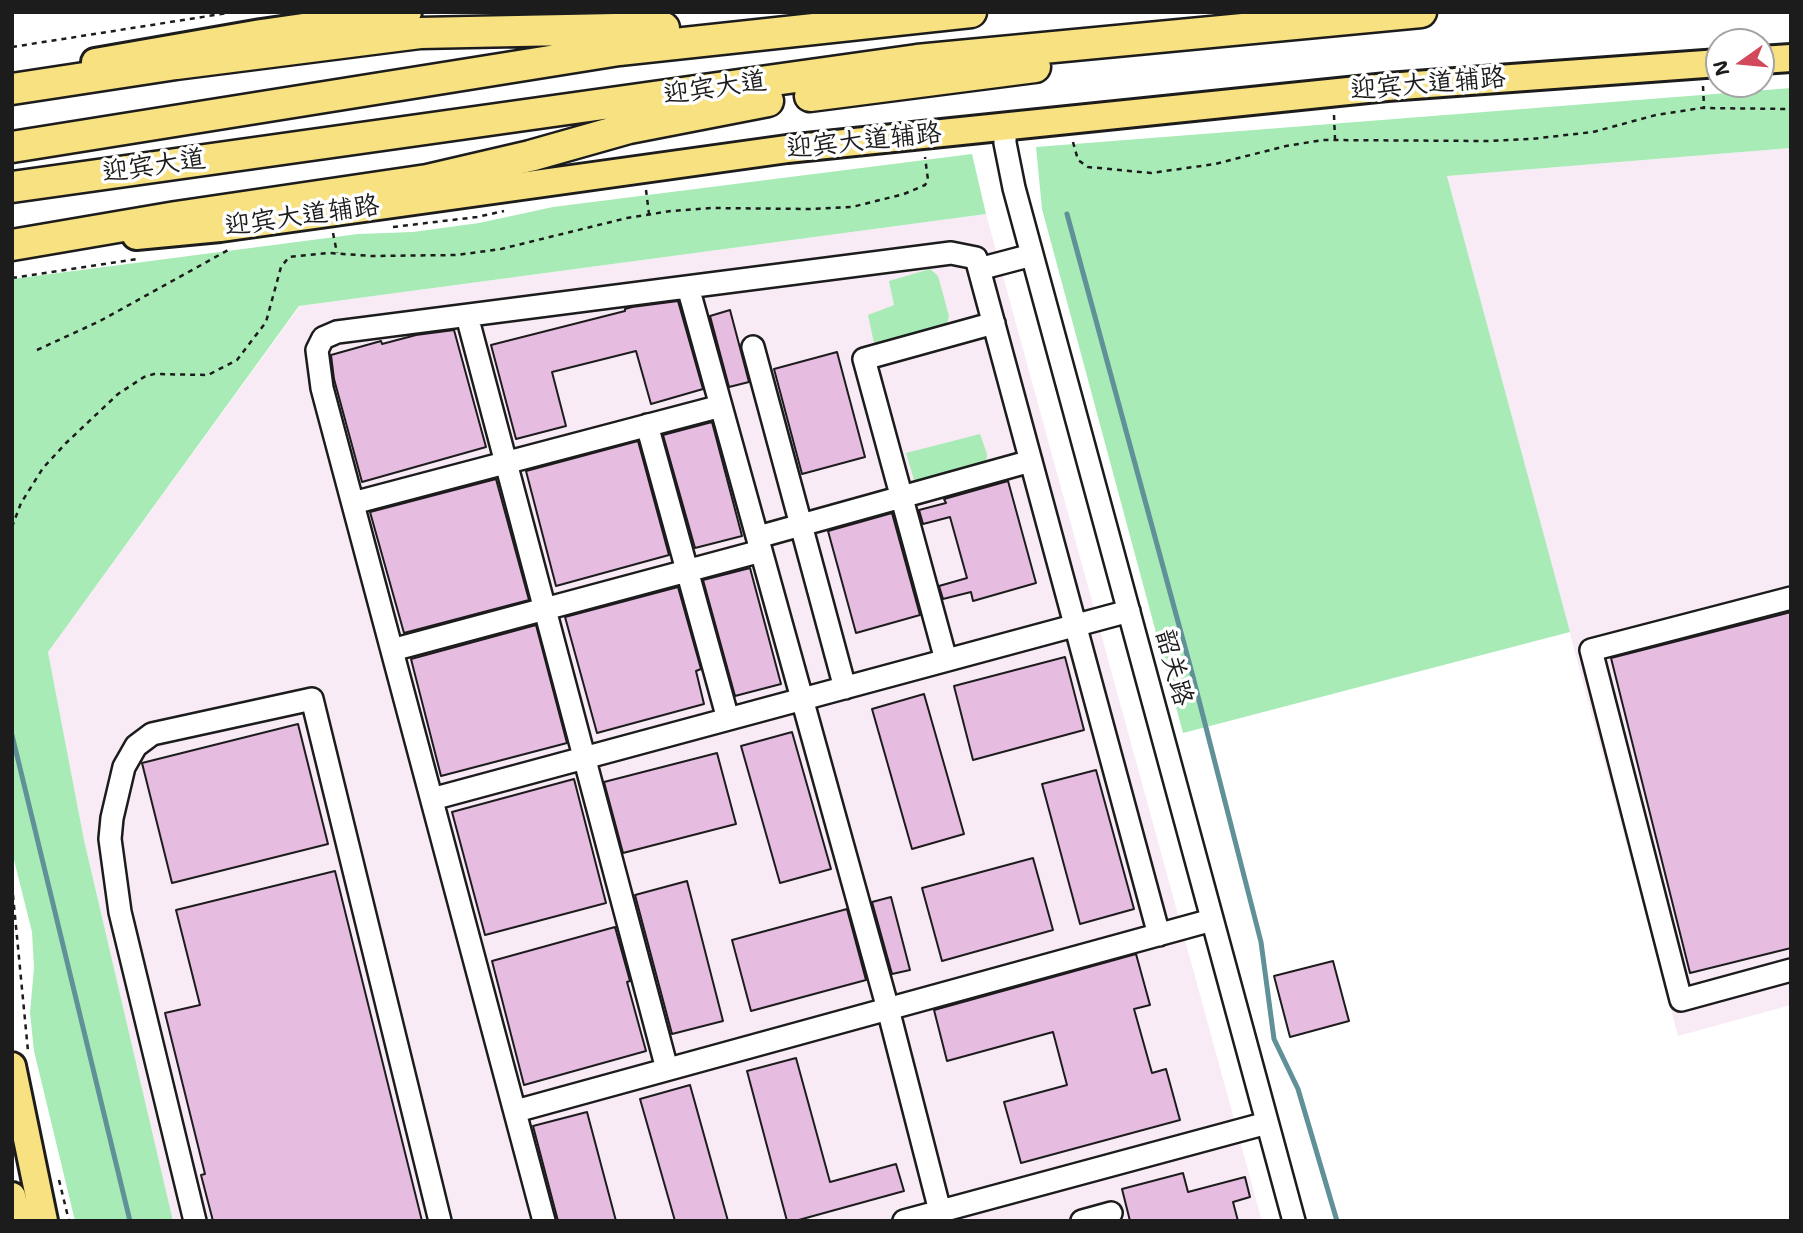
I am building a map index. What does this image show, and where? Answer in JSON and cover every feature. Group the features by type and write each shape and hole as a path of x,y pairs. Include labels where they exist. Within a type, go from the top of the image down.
{"highway":[{"path":"15,79 176,64 421,33 664,28 824,12"},
{"name":"迎宾大道","path":"12,148 619,50 971,12"},
{"name":"迎宾大道","path":"12,187 917,60 1421,12"},
{"path":"12,246 176,217 427,180 530,156 629,128 757,102 996,74 1319,20"}],"main road":[{"path":"15,79 261,33 408,12"},
{"name":"迎宾大道辅路","path":"12,246 220,229 787,149 1387,87 1705,72"},
{"path":"12,258 108,239"},
{"path":"22,1064 44,1221"},
{"path":"12,1196 18,1221"}],"street":[{"name":"韶关路","path":"1005,128 1004,144 1014,188 1294,1221"},
{"path":"544,1221 318,367 317,349 323,338 337,332 951,253 976,258 1159,935"},
{"path":"979,269 1032,255"},
{"path":"688,287 888,1009 940,1211"},
{"path":"467,316 667,1069"},
{"path":"946,660 864,359 994,323"},
{"path":"753,347 845,688"},
{"path":"353,503 721,406"},
{"path":"647,425 728,719"},
{"path":"393,650 687,570 759,544 801,525 1031,461"},
{"path":"1791,598 1591,650 1681,1000 1791,970"},
{"path":"432,799 1129,611"},
{"path":"195,1221 120,912 110,839 124,767 136,746 152,734 312,699 440,1221"},
{"path":"516,1111 1212,920"},
{"path":"904,1221 1267,1123"},
{"path":"1082,1221 1111,1213"}],"path":[{"path":"12,47 234,12"},
{"path":"1704,107 1706,98"},
{"path":"1073,138 1078,160 1088,167 1151,173 1215,164 1286,146 1335,139 1531,139 1593,132 1656,115 1701,108 1791,109"},
{"path":"1334,113 1335,139"},
{"path":"12,527 21,503 43,468 118,394 144,377 154,374 208,375 237,360 266,322 281,267 289,257 320,253 426,256 480,253 649,214 712,208 852,207 886,200 925,185 928,180 925,153"},
{"path":"645,189 649,214"},
{"path":"383,227 450,221 510,210"},
{"path":"332,229 337,253"},
{"path":"37,349 123,309 240,243"},
{"path":"12,278 139,258"},
{"path":"12,885 22,1064"},
{"path":"57,1172 69,1221"}],"shaded area":[{"path":"1791,148 1791,1005 1678,1036 1447,176"},
{"path":"986,214 1262,1221 173,1221 84,840 48,652 300,306"}],"green space":[{"path":"1791,88 1791,148 1447,176 1570,632 1183,733 1042,209 1036,147 1705,95 1705,98 1775,98 1775,89"},
{"path":"972,154 986,214 299,306 48,652 84,840 173,1221 75,1221 34,1051 30,1013 34,968 32,932 12,852 12,279 358,234 413,232 479,223 553,207"},
{"path":"930,269 938,276 949,316 947,324 874,343 868,315 894,305 889,281"},
{"path":"980,434 987,454 986,464 923,481 914,480 906,453"}],"building":[{"path":"678,301 703,389 651,404 636,351 552,372 566,426 516,439 491,345 632,307"},
{"path":"730,310 749,382 729,387 710,316"},
{"path":"454,330 486,447 362,482 334,379 331,355 381,341 382,344 416,335"},
{"path":"837,352 865,457 802,474 774,369"},
{"path":"712,422 742,536 695,548 663,435"},
{"path":"638,441 669,555 556,586 526,471"},
{"path":"496,479 529,600 404,633 370,512"},
{"path":"1008,481 1036,583 973,601 971,592 943,599 939,586 967,578 950,517 923,524 919,510 946,503 944,499"},
{"path":"892,513 920,615 856,633 828,531"},
{"path":"750,568 781,684 735,696 703,580"},
{"path":"678,587 701,669 696,671 704,704 597,733 565,617"},
{"path":"1791,612 1791,948 1690,973 1611,658"},
{"path":"536,625 567,743 441,776 411,659"},
{"path":"1065,657 1084,730 973,760 954,686"},
{"path":"924,694 964,834 912,849 872,709"},
{"path":"298,724 328,844 172,883 142,763"},
{"path":"792,732 831,869 780,883 741,746"},
{"path":"717,753 736,824 623,853 604,782"},
{"path":"1096,770 1134,909 1080,924 1042,784"},
{"path":"574,779 606,903 485,935 452,812"},
{"path":"1033,858 1053,930 942,961 922,888"},
{"path":"335,871 422,1221 213,1221 201,1175 205,1174 165,1013 200,1005 176,910"},
{"path":"687,881 723,1021 672,1034 635,895"},
{"path":"891,897 910,970 892,974 872,902"},
{"path":"847,909 866,980 751,1011 732,940"},
{"path":"615,927 646,1051 524,1085 492,961"},
{"path":"1136,954 1150,1005 1134,1009 1152,1073 1166,1069 1180,1120 1021,1163 1004,1102 1067,1085 1053,1032 947,1061 934,1010"},
{"path":"1333,961 1349,1021 1290,1037 1274,976"},
{"path":"796,1058 830,1182 896,1164 904,1191 787,1221 747,1071"},
{"path":"690,1085 728,1221 675,1221 640,1099"},
{"path":"587,1112 616,1221 558,1221 533,1126"},
{"path":"1183,1173 1188,1192 1245,1177 1250,1197 1233,1202 1238,1221 1130,1221 1122,1189"}],"waterway":[{"path":"1067,214 1192,673 1261,942 1274,1039 1298,1089 1337,1221"},
{"path":"12,735 130,1221"}]}
